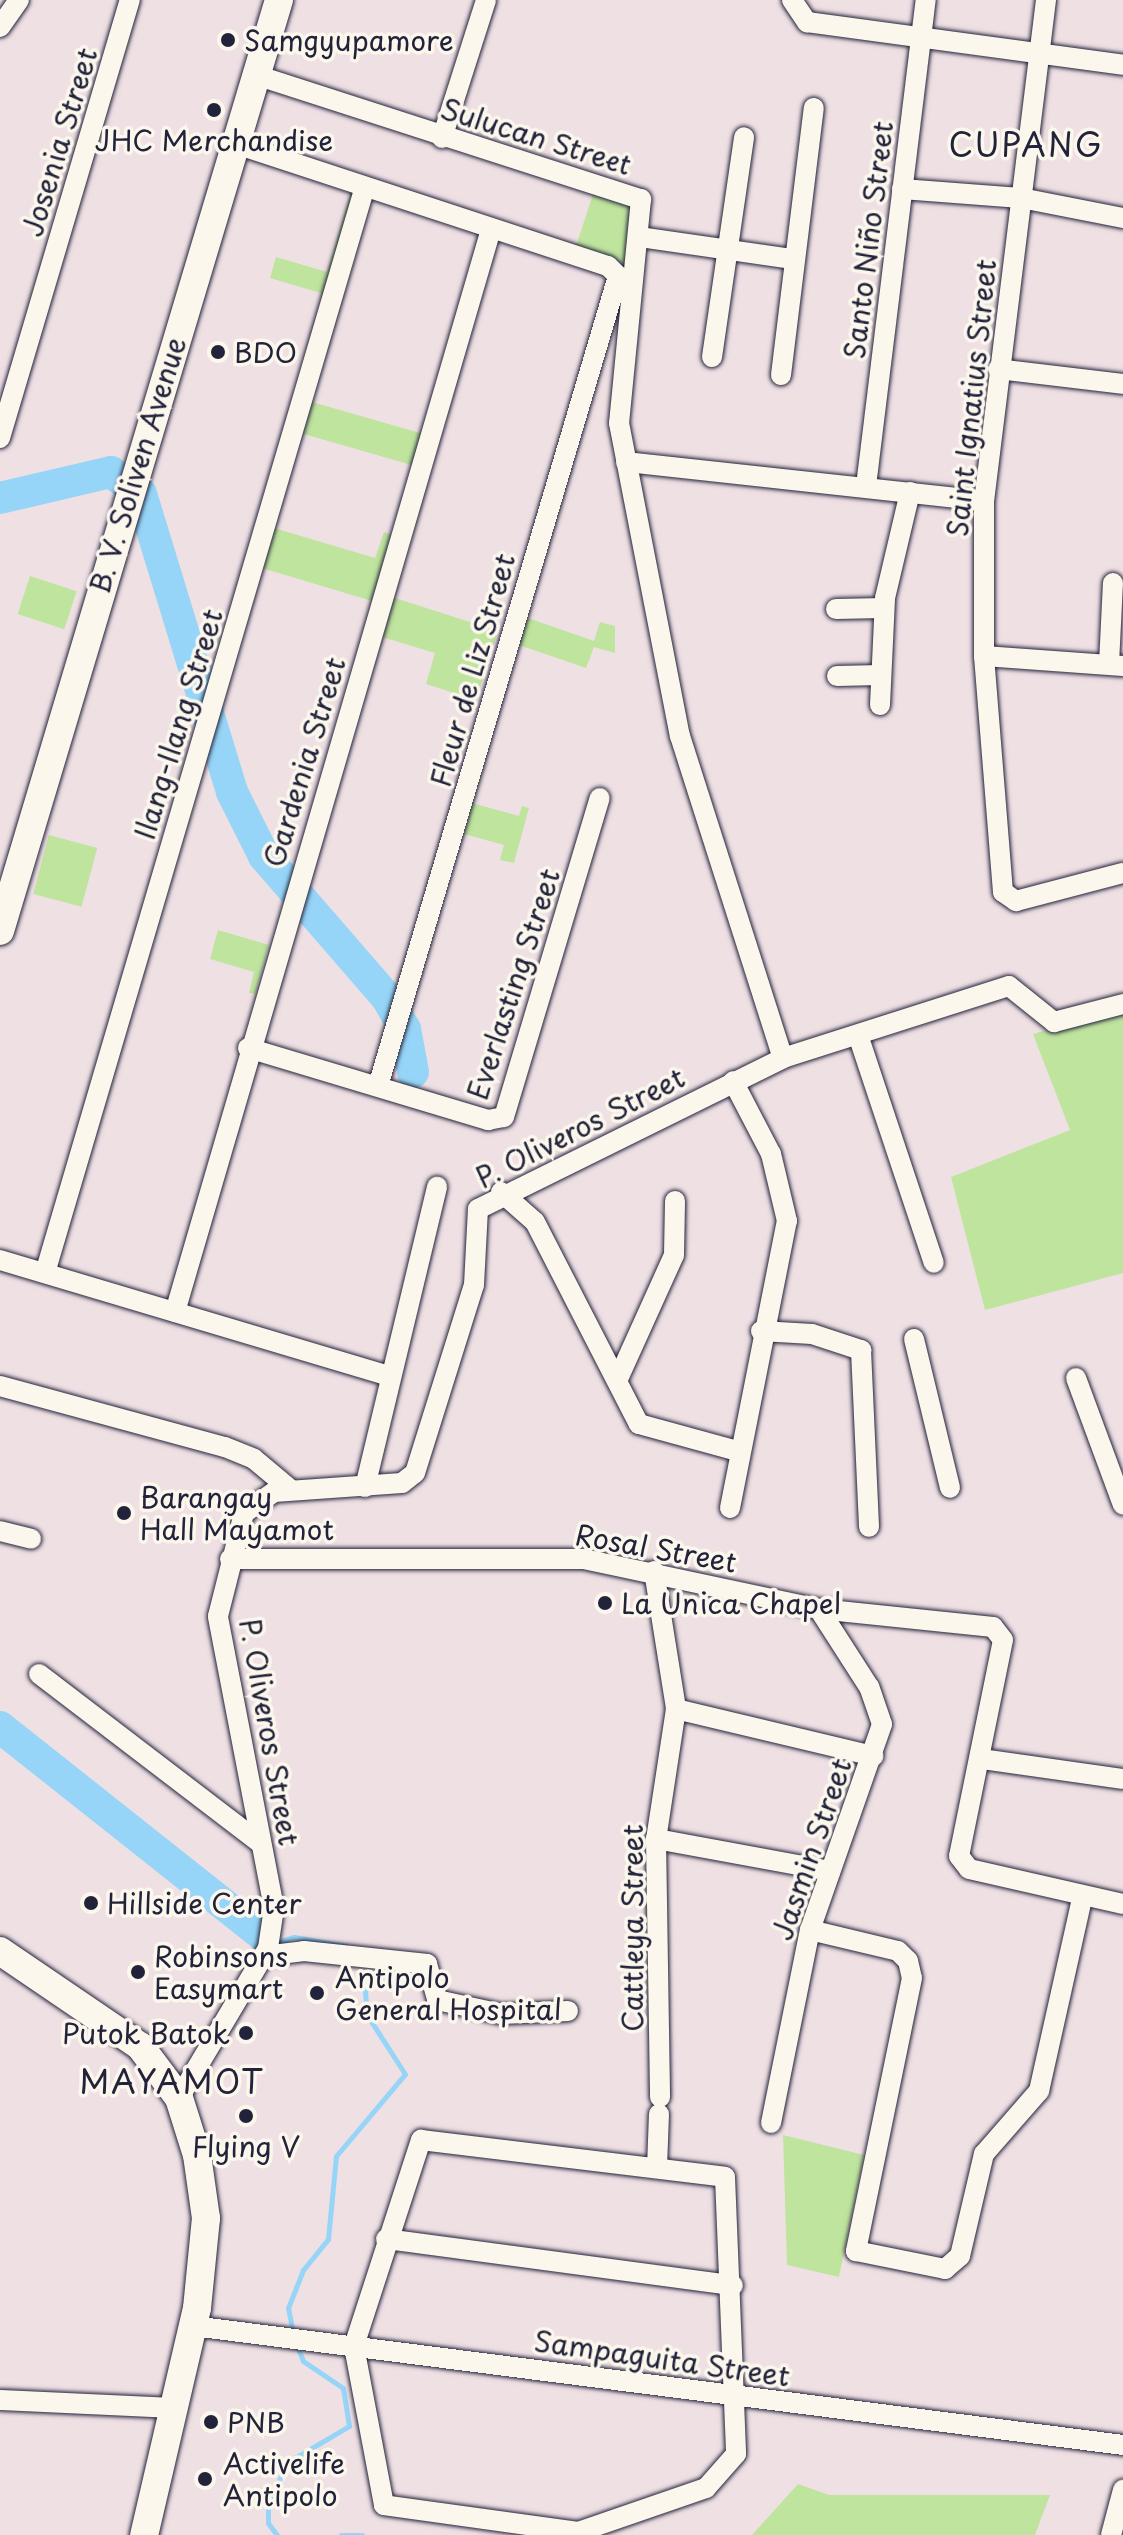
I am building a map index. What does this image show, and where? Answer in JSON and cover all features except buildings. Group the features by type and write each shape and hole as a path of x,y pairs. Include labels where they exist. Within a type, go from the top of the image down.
{"main road":[{"name":"B. V. Soliven Avenue","path":"0,931 253,74 279,0"},
{"path":"0,1951 140,2046 179,2098 206,2218 193,2326 144,2535"}],"street":[{"name":"Josenia Street","path":"0,438 130,0"},
{"path":"442,138 486,0"},
{"name":"Santo Niño Street","path":"866,486 926,0"},
{"name":"Saint Ignatius Street","path":"1046,0 984,501 984,656 1007,897 1123,873"},
{"path":"794,6 807,22 920,40 1123,65"},
{"name":"Sulucan Street","path":"253,74 442,138 635,194 644,204 617,392 626,462 680,736 783,1058"},
{"path":"781,375 814,108"},
{"path":"712,357 744,137"},
{"path":"233,143 364,190 491,229"},
{"path":"902,189 1021,198 1123,218"},
{"name":"Ilang-Ilang Street","path":"45,1273 364,190"},
{"name":"Fleur de Liz Street","path":"378,1086 396,1036 616,271 491,229"},
{"name":"Gardenia Street","path":"175,1312 248,1048 491,229"},
{"path":"640,237 793,259"},
{"path":"998,369 1123,384"},
{"path":"626,462 984,501"},
{"path":"880,705 883,608 910,492"},
{"path":"984,656 1116,665 1113,583"},
{"path":"836,609 883,608"},
{"path":"837,676 881,675"},
{"name":"Everlasting Street","path":"248,1048 494,1121 507,1112 600,798"},
{"name":"P. Oliveros Street","path":"179,2098 266,1952 274,1908 218,1616 230,1559 250,1504 290,1489 402,1483 415,1473 474,1285 472,1225 478,1209 501,1192 783,1058 1011,986 1051,1021 1123,1004"},
{"path":"858,1035 934,1263"},
{"path":"730,1508 786,1197 733,1081"},
{"path":"365,1487 437,1186"},
{"path":"501,1192 535,1222 639,1424 738,1451"},
{"path":"618,1379 674,1255 675,1201"},
{"path":"0,1260 390,1376"},
{"path":"761,1331 812,1334 861,1350 869,1527"},
{"path":"914,1339 950,1488"},
{"path":"1076,1378 1123,1505"},
{"path":"0,1386 225,1447 254,1459 290,1489"},
{"path":"0,1531 31,1539"},
{"name":"Rosal Street","path":"230,1559 584,1559 654,1571 819,1609 935,1617 1001,1633 963,1864 1082,1898 1123,1904"},
{"name":"Cattleya Street","path":"654,1571 676,1709 656,1839 657,2168"},
{"name":"Jasmin Street","path":"771,2123 810,1930 882,1724 877,1703 819,1609"},
{"path":"39,1674 260,1843"},
{"path":"676,1709 873,1756"},
{"path":"982,1759 1056,1766 1123,1779"},
{"path":"656,1839 830,1871"},
{"path":"810,1930 898,1951 912,1978 856,2251 954,2267 984,2154 1039,2091 1082,1898"},
{"path":"266,1952 304,1951 427,1964 437,2000 501,2014 568,2011"},
{"path":"421,2140 657,2168 725,2177 738,2395 736,2454 706,2488 578,2532 536,2532 384,2505 354,2346 386,2239 421,2140"},
{"path":"386,2239 733,2285"},
{"name":"Sampaguita Street","path":"193,2326 1123,2445"},
{"path":"0,2400 175,2408"},
{"path":"1111,2535 1123,2490"}],"green space":[{"path":"351,191 354,192 321,316 321,293 270,278 276,257 327,272"},
{"path":"594,191 637,206 628,265 576,246"},
{"path":"312,402 423,434 413,465 303,434"},
{"path":"274,528 375,558 384,532 392,535 372,601 262,568"},
{"path":"30,576 77,591 64,629 18,614"},
{"path":"392,597 498,631 476,700 426,684 435,653 379,636"},
{"path":"525,617 594,641 600,622 615,626 615,653 594,647 586,668 519,645"},
{"path":"472,803 519,816 522,806 529,808 514,863 500,860 504,845 464,834"},
{"path":"49,835 97,848 82,907 33,894"},
{"path":"218,930 269,945 255,994 249,993 254,972 210,959"},
{"path":"1123,1009 1123,1273 985,1310 951,1177 1070,1130 1033,1034"},
{"path":"783,2135 864,2155 839,2277 787,2265"},
{"path":"798,2484 829,2495 1050,2495 1035,2535 752,2535"}],"waterway":[{"path":"0,498 111,472 141,494 232,792 264,856 387,998 405,1029 413,1072"},
{"path":"0,1727 260,1933"},
{"path":"275,1943 294,1937 346,1946"},
{"path":"293,2333 288,2308 303,2270 328,2239 336,2156 405,2074 367,2015 365,1991 393,1968"},
{"path":"277,2535 268,2523 268,2502 288,2462 349,2426 343,2388 303,2361 297,2346"},
{"path":"341,2535 362,2535"}],"place":[{"name":"Samgyupamore","path":"228,40"},
{"name":"JHC Merchandise","path":"214,110"},
{"name":"BDO","path":"218,352"},
{"name":"Barangay Hall Mayamot","path":"124,1513"},
{"name":"La Unica Chapel","path":"605,1603"},
{"name":"Hillside Center","path":"91,1903"},
{"name":"Robinsons Easymart","path":"138,1972"},
{"name":"Antipolo General Hospital","path":"317,1993"},
{"name":"Putok Batok","path":"246,2033"},
{"name":"Flying V","path":"246,2116"},
{"name":"PNB","path":"211,2422"},
{"name":"Activelife Antipolo","path":"205,2479"}],"district":[{"name":"CUPANG","path":"1026,144"},
{"name":"MAYAMOT","path":"172,2081"}]}
